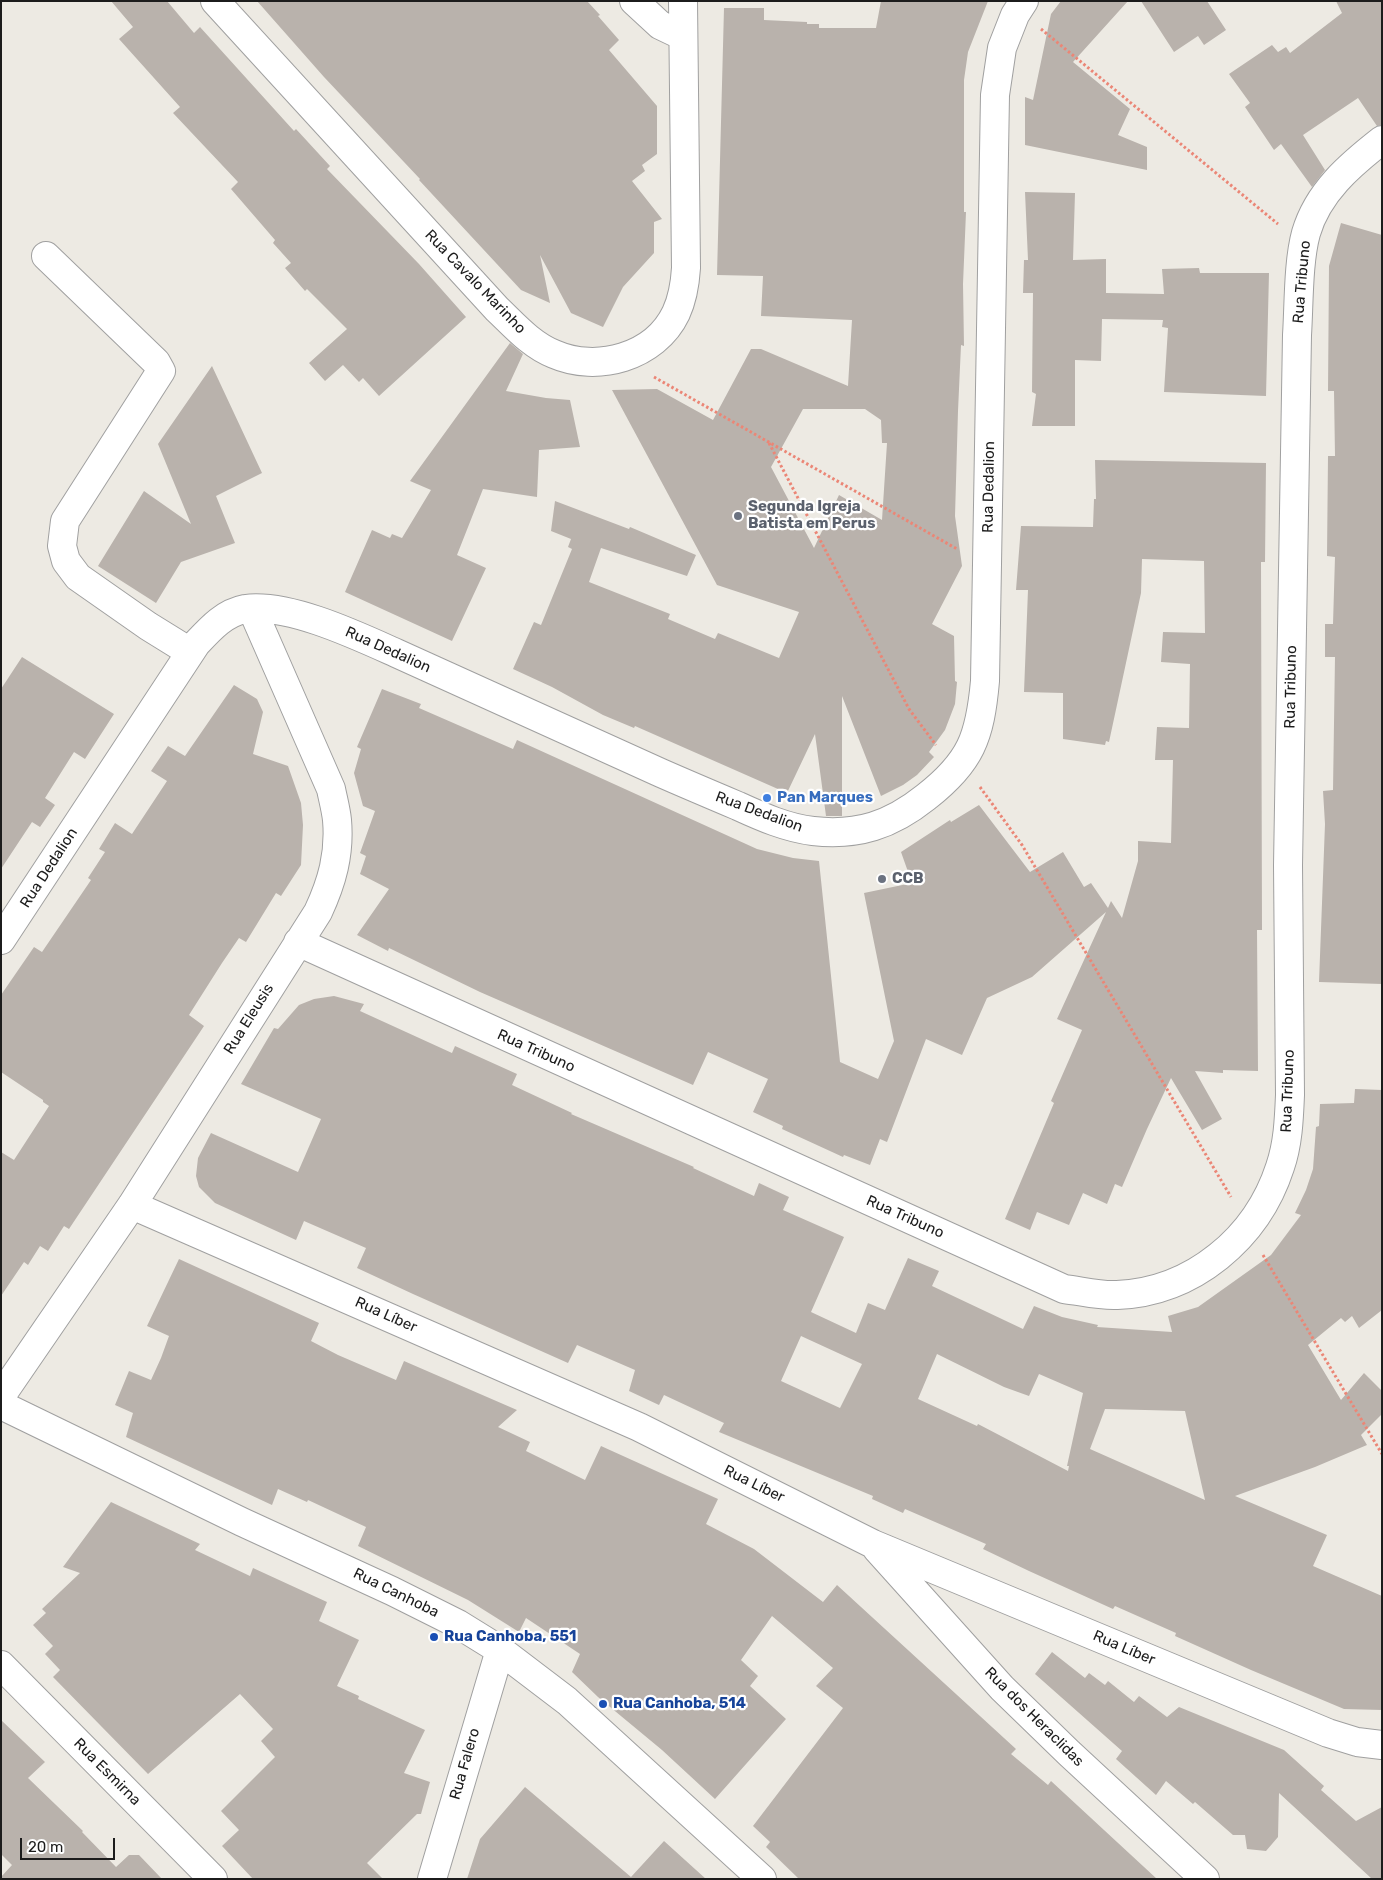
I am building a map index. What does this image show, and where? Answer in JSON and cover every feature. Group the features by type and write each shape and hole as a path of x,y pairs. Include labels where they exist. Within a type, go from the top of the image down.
{"street":[{"name":"Rua Cavalo Marinho","path":"215,1 518,330 538,346 554,355 592,363 608,362 621,358 655,339 676,314 684,292 686,268 682,1"},
{"path":"634,1 660,25 683,36"},
{"name":"Rua Dedalion","path":"1,940 190,652 213,626 227,616 242,610 262,608 289,612 357,636 696,788 784,825 811,831 832,832 863,829 886,823 918,803 956,771 967,756 977,733 983,710 986,681 995,95 1002,48 1020,8"},
{"name":"Rua Tribuno","path":"298,942 1064,1289 1116,1296 1149,1292 1205,1268 1229,1250 1250,1227 1280,1167 1289,1127 1288,865 1297,335 1300,274 1306,233 1321,199 1345,170 1382,140"},
{"path":"46,256 156,362 161,371 65,520 62,546 66,561 78,577 148,626 190,652"},
{"name":"Rua Eleusis","path":"1,1396 132,1205 318,912 330,886 336,855 337,820 331,789 252,609"},
{"name":"Rua Líber","path":"132,1205 639,1427 873,1544 1328,1733 1357,1742 1382,1745"},
{"name":"Rua Canhoba","path":"1,1405 242,1522 392,1591 458,1624 500,1650 567,1700 762,1879"},
{"name":"Rua dos Heraclidas","path":"873,1544 1002,1688 1205,1879"},
{"name":"Rua Falero","path":"432,1879 500,1650"},
{"name":"Rua Esmirna","path":"1,1665 213,1879"}],"path":[{"path":"1020,8 1027,18 1286,231 1306,233"},
{"path":"621,358 987,566"},
{"path":"769,443 909,709 956,771 981,788 1022,845 1250,1227 1264,1257 1382,1454"}],"building":[{"path":"111,1 167,1 194,33 200,27 294,131 296,129 330,166 327,169 419,264 466,317 379,396 363,378 359,382 343,365 325,381 309,363 347,329 307,289 305,291 285,268 291,263 273,243 275,240 231,189 238,182 173,113 180,107 119,39 133,27"},
{"path":"257,1 587,1 619,40 609,50 657,106 657,154 642,165 645,171 632,181 662,219 654,222 654,253 623,287 603,327 571,313 540,255 550,303 521,290 324,77"},
{"path":"881,1 988,1 968,52 964,80 964,212 966,212 963,284 964,346 961,345 955,516 962,566 932,624 954,636 955,681 957,682 955,704 945,730 929,752 934,757 917,775 903,785 881,796 842,696 842,816 826,816 815,734 787,793 635,726 634,728 603,715 552,687 513,669 534,622 541,625 572,549 568,547 571,539 551,531 555,501 629,529 630,527 696,555 687,576 601,548 589,582 670,614 668,619 715,639 718,633 779,658 799,612 717,585 612,390 657,389 713,420 751,349 761,349 848,386 852,320 761,316 763,276 717,275 724,8 764,8 764,20 807,22 807,24 819,24 819,28 876,28","holes":["803,409 865,409 881,420 882,443 887,443 882,520 839,495 814,548 771,467"]},
{"path":"1061,1 1128,1 1073,62 1130,109 1118,135 1147,147 1147,170 1025,145 1025,97 1033,100 1051,14"},
{"path":"1141,1 1207,1 1226,30 1204,45 1198,36 1174,52"},
{"path":"1336,1 1382,1 1382,125 1377,126 1358,98 1303,135 1325,170 1312,187 1281,144 1274,150 1245,107 1250,103 1229,74 1272,45 1278,52 1286,47 1290,53 1342,13"},
{"path":"1025,192 1075,193 1073,260 1106,259 1106,293 1164,294 1162,269 1199,268 1200,273 1269,273 1266,396 1164,392 1168,328 1162,327 1163,320 1102,319 1101,361 1075,360 1075,426 1032,426 1036,394 1032,392 1033,293 1023,293 1024,260 1028,260"},
{"path":"1341,223 1382,235 1382,984 1319,982 1325,824 1323,791 1333,790 1335,657 1325,657 1325,624 1333,624 1335,557 1327,556 1328,456 1335,456 1334,391 1328,391 1329,266"},
{"path":"510,343 523,354 506,391 570,400 580,447 539,450 537,497 483,489 457,555 486,568 452,641 345,592 372,530 390,538 392,534 402,538 431,490 410,481"},
{"path":"212,366 262,473 216,496 235,543 181,562 156,603 98,566 144,491 191,524 158,444"},
{"path":"1095,460 1266,463 1265,562 1261,562 1262,930 1257,930 1258,1071 1223,1070 1223,1073 1195,1071 1222,1119 1202,1130 1171,1078 1122,1187 1115,1184 1107,1204 1083,1193 1069,1225 1037,1212 1030,1230 1005,1219 1054,1103 1051,1101 1082,1030 1057,1019 1106,912 1032,977 987,998 962,1055 926,1039 887,1142 880,1139 870,1165 844,1155 843,1157 782,1129 783,1126 753,1112 768,1079 708,1052 693,1085 480,992 389,948 388,951 357,935 389,889 360,874 366,856 360,853 375,811 363,806 354,773 361,749 357,747 382,689 421,704 419,708 513,749 517,740 757,849 793,858 819,861 840,1062 878,1079 894,1041 864,893 912,883 901,852 950,820 951,822 979,805 1030,872 1063,852 1084,887 1091,883 1108,908 1111,901 1122,918 1138,861 1138,841 1171,843 1173,760 1155,760 1157,727 1189,728 1190,664 1161,662 1163,632 1205,633 1204,561 1142,559 1141,593 1109,742 1106,741 1105,745 1063,739 1063,693 1024,692 1028,590 1016,590 1021,526 1093,527 1094,499 1096,499"},
{"path":"22,657 114,714 85,759 74,752 45,798 55,805 40,827 32,822 1,869 1,689"},
{"path":"234,685 257,699 263,712 253,754 288,766 301,803 303,825 301,865 281,896 276,893 246,942 239,938 222,963 189,1015 204,1026 69,1229 64,1226 48,1251 40,1246 28,1265 24,1262 1,1296 1,1152 14,1160 49,1106 1,1072 1,995 34,947 42,952 91,880 88,878 105,852 99,849 115,823 132,834 167,781 151,771 168,746 185,756"},
{"path":"334,996 364,1004 360,1011 452,1053 455,1046 517,1074 512,1085 571,1114 694,1167 754,1196 759,1183 789,1197 783,1210 844,1237 811,1312 856,1333 868,1303 885,1310 908,1258 939,1271 932,1286 1023,1329 1034,1306 1062,1317 1098,1325 1097,1327 1172,1332 1168,1316 1198,1307 1271,1255 1301,1215 1295,1213 1313,1169 1316,1127 1319,1126 1320,1104 1354,1103 1355,1089 1382,1090 1382,1310 1359,1328 1352,1316 1345,1322 1341,1318 1308,1345 1341,1400 1364,1373 1382,1391 1382,1414 1361,1435 1367,1445 1315,1467 1235,1496 1327,1535 1313,1566 1382,1596 1382,1710 1344,1709 1251,1670 1175,1636 1176,1633 1115,1606 1113,1609 1029,1571 983,1549 986,1544 905,1509 903,1513 872,1499 873,1496 719,1432 724,1423 664,1395 659,1405 629,1391 635,1370 577,1345 568,1363 413,1294 357,1268 366,1248 304,1221 296,1240 215,1203 199,1187 196,1176 198,1158 211,1133 298,1172 321,1119 241,1084 274,1028 278,1029 299,1005 314,999","holes":["801,1336 862,1364 840,1408 781,1381","937,1354 1004,1387 1029,1396 1039,1374 1083,1393 1067,1466 1069,1466 1068,1471 978,1424 977,1426 918,1399","1105,1409 1185,1411 1205,1500 1090,1449"]},
{"path":"179,1259 319,1323 311,1341 338,1355 396,1380 404,1361 517,1410 498,1427 530,1442 526,1451 585,1480 601,1446 718,1499 706,1524 754,1549 823,1602 837,1585 1016,1749 1011,1754 1048,1785 1051,1781 1157,1879 799,1879 766,1847 770,1842 753,1826 843,1708 816,1686 833,1668 772,1616 741,1660 758,1676 750,1686 786,1719 715,1799 572,1672 580,1654 526,1618 519,1632 468,1600 358,1546 366,1527 308,1500 307,1502 278,1489 272,1505 126,1437 133,1413 115,1405 129,1371 151,1380 161,1358 169,1336 147,1326"},
{"path":"111,1502 200,1544 195,1550 250,1576 253,1568 327,1602 319,1621 359,1640 337,1686 359,1696 358,1699 425,1730 404,1773 430,1782 421,1814 417,1814 367,1863 383,1879 253,1879 222,1846 239,1830 221,1811 275,1757 261,1741 273,1729 240,1694 148,1774 53,1677 60,1670 45,1654 53,1646 33,1625 46,1613 42,1609 80,1573 63,1567"},
{"path":"1052,1652 1085,1678 1089,1673 1105,1685 1108,1681 1134,1702 1139,1696 1167,1717 1179,1707 1284,1750 1324,1786 1321,1790 1356,1821 1382,1807 1382,1879 1372,1879 1279,1793 1278,1837 1266,1851 1247,1849 1245,1835 1233,1835 1195,1802 1193,1804 1166,1781 1156,1795 1116,1759 1122,1751 1035,1674"},
{"path":"1,1720 45,1762 28,1778 83,1831 116,1867 129,1855 139,1855 162,1879 1,1879 12,1865 1,1854"},
{"path":"525,1787 631,1877 664,1841 706,1879 467,1879 480,1839"}],"place":[{"name":"Segunda Igreja Batista em Perus","path":"738,516"},
{"name":"Pan Marques","path":"767,798"},
{"name":"CCB","path":"882,879"},
{"name":"Rua Canhoba, 551","path":"434,1637"},
{"name":"Rua Canhoba, 514","path":"603,1704"}]}
